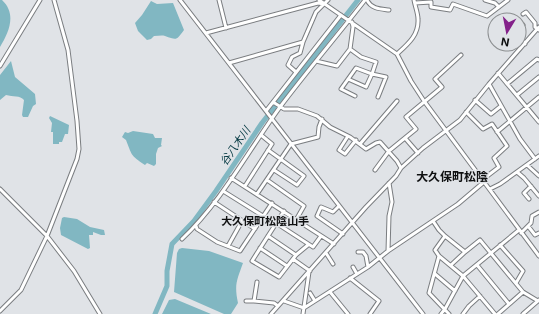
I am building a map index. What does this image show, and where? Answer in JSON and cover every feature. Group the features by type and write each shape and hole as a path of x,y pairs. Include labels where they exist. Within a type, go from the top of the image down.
{"street":[{"path":"0,66 40,0"},
{"path":"0,311 21,290 47,236 74,170 79,150 68,50 54,0"},
{"path":"180,0 423,314"},
{"path":"219,0 226,28"},
{"path":"320,0 397,54 411,82 424,101 539,256"},
{"path":"296,72 288,65 292,57 300,53 303,42 316,12 328,0"},
{"path":"182,239 196,226 223,191 280,107 366,0 376,9 389,10"},
{"path":"485,0 495,3 499,7"},
{"path":"397,54 413,40 416,34 418,20 414,2 431,2 431,7 450,10 454,2 487,16 508,0"},
{"path":"206,33 318,3 324,4"},
{"path":"527,13 535,23 535,27 538,29 527,42"},
{"path":"266,111 341,15"},
{"path":"316,61 337,66 350,49 353,27 350,21"},
{"path":"229,63 303,42"},
{"path":"348,79 366,87 376,62 361,57 350,49"},
{"path":"272,314 401,168 460,120 498,73 518,52"},
{"path":"300,53 307,58"},
{"path":"375,170 389,151 416,129 406,117 442,87 436,79 461,55"},
{"path":"507,84 537,59 539,60"},
{"path":"355,96 341,89 356,68 386,77 378,97"},
{"path":"498,73 538,120"},
{"path":"517,95 539,77"},
{"path":"489,84 520,140 534,159"},
{"path":"497,132 539,97"},
{"path":"476,100 491,114 501,106"},
{"path":"360,144 397,101"},
{"path":"273,102 284,109 298,109 317,116 330,127 356,140 366,149 380,142 389,151 401,168"},
{"path":"304,308 368,267 388,251 458,204 499,167 494,158 506,146 492,124 483,129 466,112"},
{"path":"257,194 292,144 318,137 322,119"},
{"path":"245,186 272,144 261,135"},
{"path":"348,136 339,150 345,154 356,140"},
{"path":"405,138 418,153"},
{"path":"268,150 304,176 297,185 274,170"},
{"path":"490,189 493,189 539,156"},
{"path":"527,165 539,176"},
{"path":"517,172 539,196"},
{"path":"231,178 334,244"},
{"path":"267,180 304,206 296,220"},
{"path":"388,251 389,216 392,202 389,183"},
{"path":"529,199 524,192 531,186"},
{"path":"0,189 47,236 74,271 100,314"},
{"path":"223,191 263,216"},
{"path":"214,202 255,229"},
{"path":"196,226 197,229 217,242 240,251 272,203"},
{"path":"340,206 333,212 321,207 317,216 343,234"},
{"path":"284,211 252,261 279,277 296,255 308,245"},
{"path":"441,314 463,276 477,266 500,245 528,226 531,223 532,216 539,212"},
{"path":"228,246 242,221"},
{"path":"433,221 445,236 464,252"},
{"path":"276,223 313,247 321,236"},
{"path":"528,226 535,235 539,233"},
{"path":"268,236 296,255"},
{"path":"445,236 435,250 439,256 463,276 496,314 523,292"},
{"path":"451,265 464,252 480,240 523,292 539,301 523,314"},
{"path":"500,245 523,271 516,283"},
{"path":"260,248 287,266"},
{"path":"358,252 363,252 366,256 368,267"},
{"path":"326,253 333,264"},
{"path":"439,256 429,293 449,314"},
{"path":"293,259 309,271"},
{"path":"477,266 509,304"},
{"path":"353,267 357,274"},
{"path":"303,314 309,271"},
{"path":"435,274 455,291"},
{"path":"350,278 379,301 370,314"},
{"path":"254,301 257,282"},
{"path":"330,292 348,314"},
{"path":"310,293 315,301"},
{"path":"463,314 480,296"},
{"path":"246,301 274,303 278,306"},
{"path":"284,301 304,308"}],"water":[{"path":"0,0 7,5 10,23 9,29 0,47"},
{"path":"151,1 157,4 173,3 184,30 178,38 174,39 164,36 154,36 147,40 138,31 135,23"},
{"path":"11,61 15,77 35,94 36,104 33,106 28,117 23,117 22,115 24,100 22,98 6,95 0,100 0,75"},
{"path":"50,116 69,125 68,134 65,134 62,142 59,142 59,144 53,144 53,132 51,132 52,123 49,118"},
{"path":"133,131 153,134 155,138 162,138 162,146 158,148 156,154 156,164 154,166 147,163 145,165 132,154 129,149 126,140 122,137 125,132 128,133"},
{"path":"62,218 77,219 90,227 104,230 105,235 93,232 93,235 89,235 90,248 88,249 61,235 60,228"},
{"path":"179,249 209,251 243,263 237,282 236,291 238,303 231,314 224,314 174,292 177,253"},
{"path":"175,299 211,314 162,314 169,300"}],"waterway":[{"name":"谷八木川","path":"155,314 167,286 167,271 172,244 194,221 262,123 358,0"}],"district":[{"name":"大久保町松陰","path":"452,177"},
{"name":"大久保町松陰山手","path":"265,221"}]}
